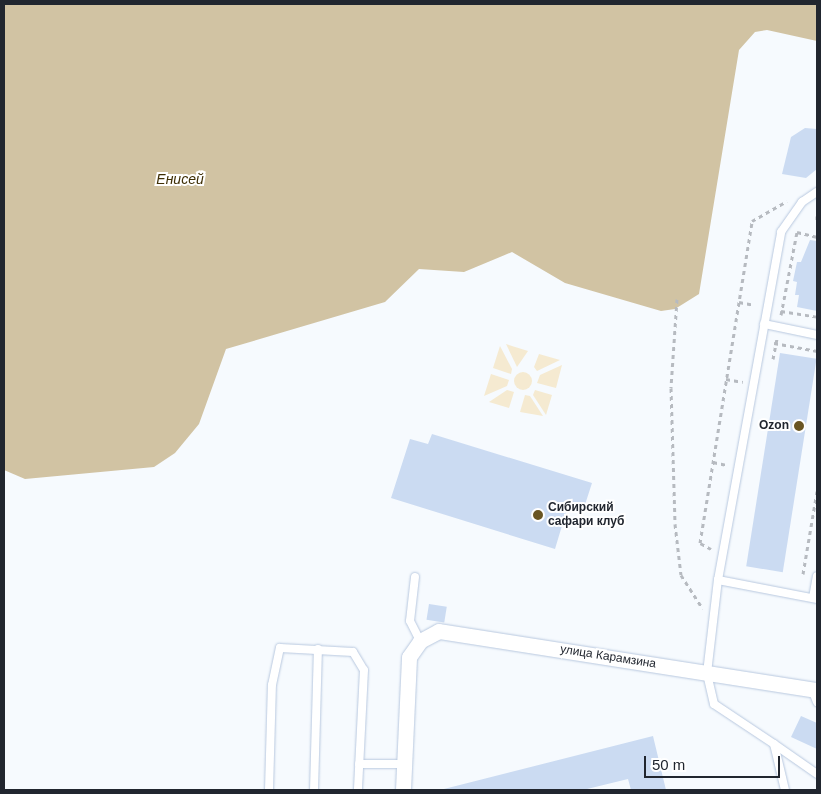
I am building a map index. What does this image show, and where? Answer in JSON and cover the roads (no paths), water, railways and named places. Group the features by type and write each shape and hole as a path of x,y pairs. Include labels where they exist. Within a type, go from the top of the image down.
{"street":[{"name":"улица Карамзина","path":"420,641 439,631 707,673 815,694"},
{"path":"403,790 409,656 420,641"}],"lane":[{"path":"817,192 802,202 781,232 718,580 711,622 707,673 714,704 817,774"},
{"path":"764,324 817,335"},
{"path":"718,580 815,598 817,576"},
{"path":"415,577 410,621 420,641"},
{"path":"269,790 272,685 280,648 353,652 364,670 358,790"},
{"path":"314,790 318,649"},
{"path":"774,744 785,790"},
{"path":"359,764 404,764"}],"water":[{"name":"Енисей","path":"4,4 817,4 817,41 767,30 755,32 739,50 699,294 675,309 661,311 565,283 512,252 464,272 419,269 385,302 226,349 199,424 175,453 154,467 25,479 4,470"}],"place":[{"name":"Ozon","path":"799,426"},
{"name":"Сибирский сафари клуб","path":"538,515"}]}
